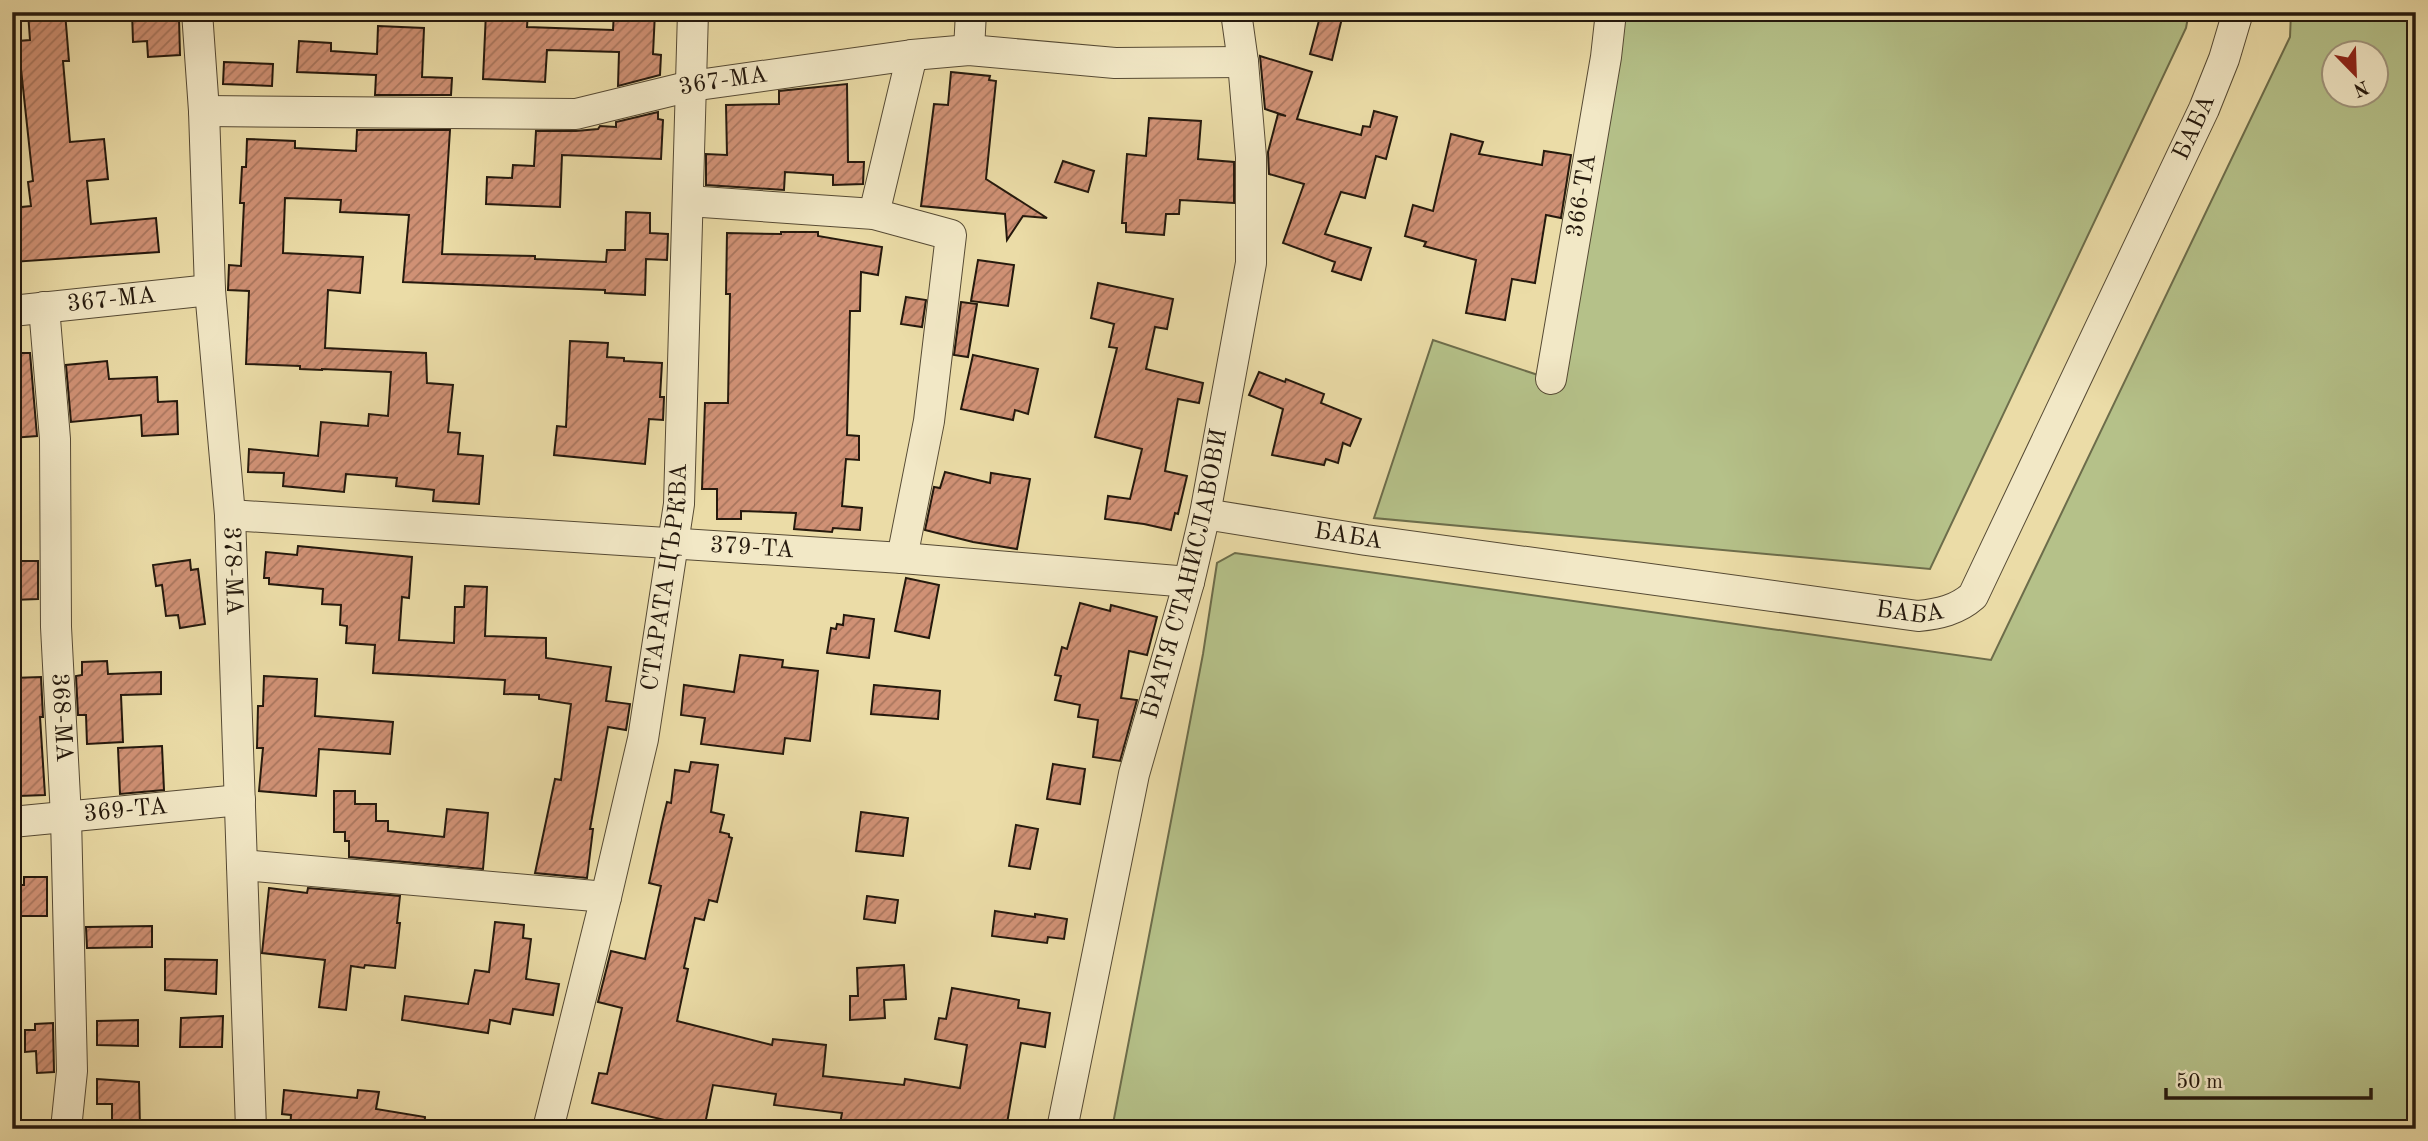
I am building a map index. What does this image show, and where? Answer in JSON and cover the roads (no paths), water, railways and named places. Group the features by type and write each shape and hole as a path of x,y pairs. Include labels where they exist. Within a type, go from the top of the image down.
{"street":[{"name":"378-МА","path":"197,12 204,111 210,290 230,515 251,1129"},
{"name":"СТАРАТА ЦЪРКВА","path":"548,1129 643,739 680,504 693,12"},
{"path":"969,50 971,12"},
{"name":"БРАТЯ СТАНИСЛАВОВИ","path":"1062,1129 1134,774 1189,582 1205,514 1251,263 1251,157 1236,12"},
{"name":"366-ТА","path":"1551,379 1612,12"},
{"name":"БАБА","path":"1205,514 1366,540 1918,616 1960,607 1973,596 2204,109 2224,59 2238,12"},
{"name":"367-МА","path":"204,111 576,114 691,86 912,55 969,50 1115,63 1243,62"},
{"path":"874,214 912,55"},
{"path":"688,201 874,214 951,235 929,421 902,558"},
{"name":"367-МА","path":"12,311 210,290"},
{"name":"368-МА","path":"44,307 55,439 56,626 66,817 72,1071 66,1129"},
{"name":"379-ТА","path":"230,515 902,558 1189,582"},
{"name":"369-ТА","path":"12,822 240,800"},
{"path":"242,865 606,897"}]}
